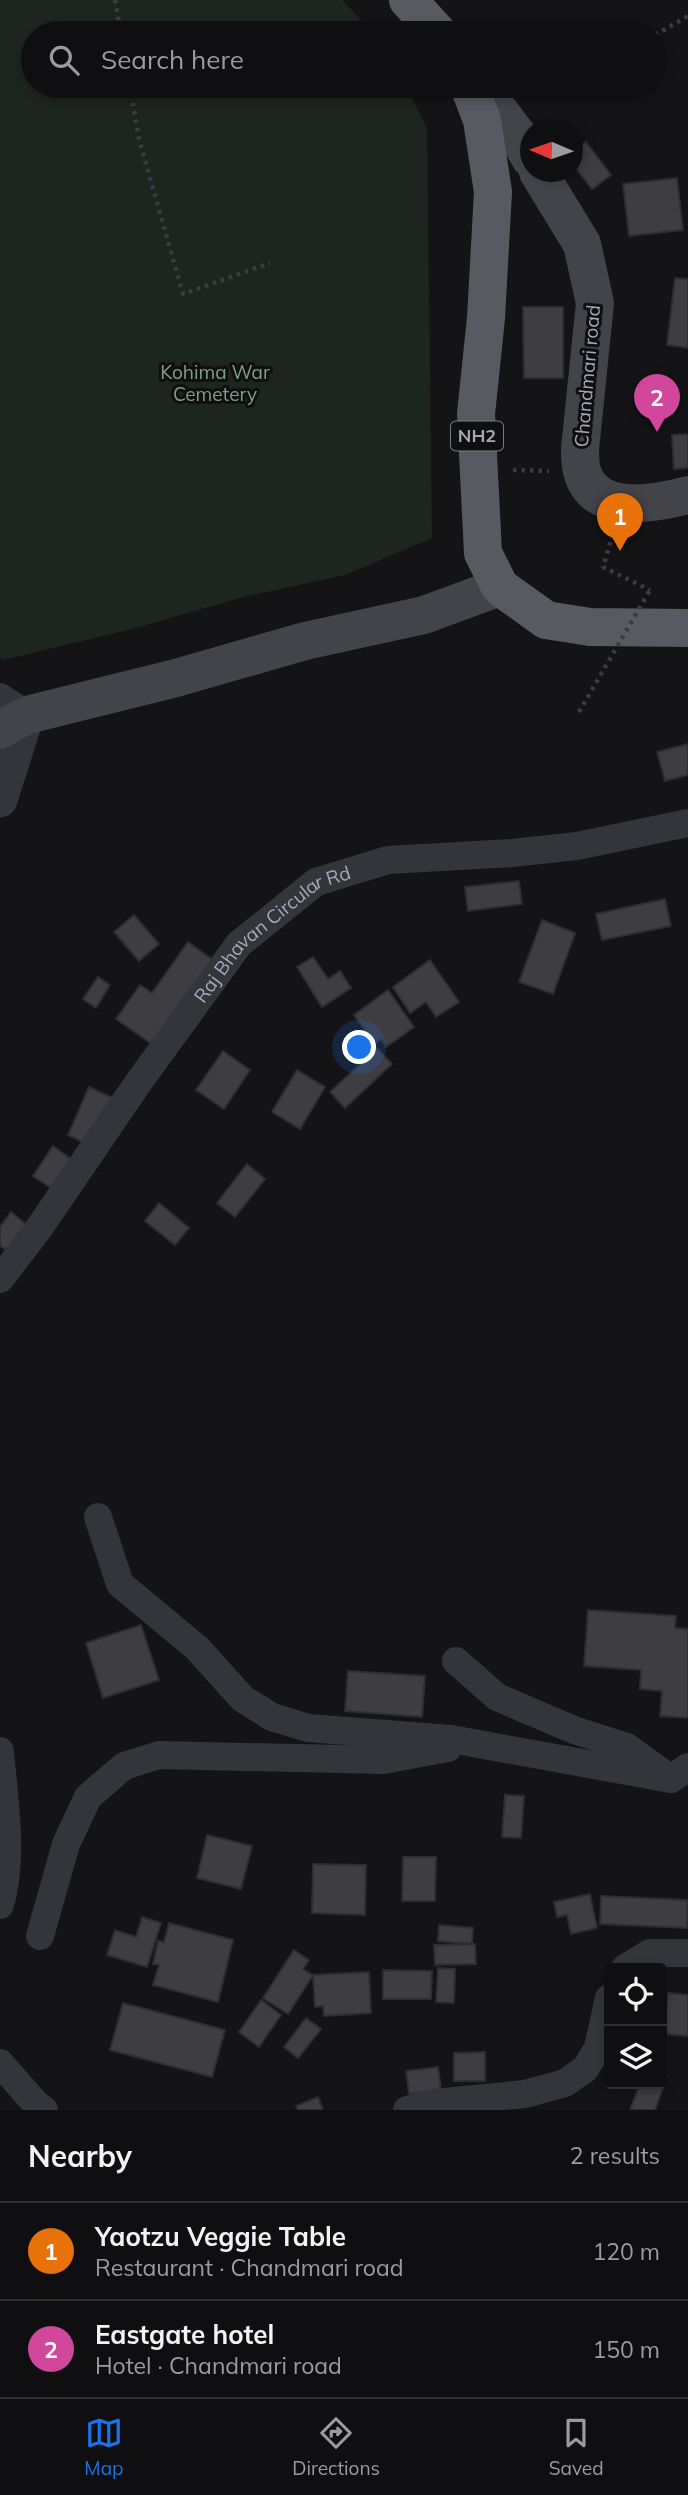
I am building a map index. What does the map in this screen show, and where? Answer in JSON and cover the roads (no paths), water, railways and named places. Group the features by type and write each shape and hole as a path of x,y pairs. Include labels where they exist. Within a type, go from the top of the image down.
{"highway":[{"path":"408,0 427,21"},
{"name":"NH2","path":"474,98 482,120 493,192 486,318 476,414 483,553 500,587 547,620 590,627 688,628"}],"main road":[{"path":"489,98 520,140"},
{"name":"Chandmari road","path":"544,182 582,244 595,303 580,449 582,472 594,493 614,503 645,502 688,495"},
{"path":"9,714 176,678 305,641 424,615 500,587"}],"street":[{"path":"0,800 9,714"},
{"name":"Raj Bhavan Circular Rd","path":"0,1279 37,1231 138,1083 239,944 316,882 388,860 512,853 577,846 688,823"},
{"path":"99,1517 120,1584 197,1648 243,1699 272,1717 308,1728 451,1739 679,1773"},
{"path":"456,1661 497,1697 573,1730 627,1747 679,1773"},
{"path":"40,1936 66,1844 88,1797 124,1766 159,1755 383,1760 479,1743"},
{"path":"0,1751 4,1854 4,1890 0,1905"},
{"path":"633,1963 650,1952 688,1953"},
{"path":"407,2110 433,2103 525,2094 565,2083 585,2068 597,2048 604,2019"},
{"path":"0,2063 35,2104 44,2110"}],"place":[{"name":"Eastgate hotel","path":"657,432"},
{"name":"Yaotzu Veggie Table","path":"620,551"}],"park label":[{"name":"Kohima War Cemetery","path":"215,383"}]}
